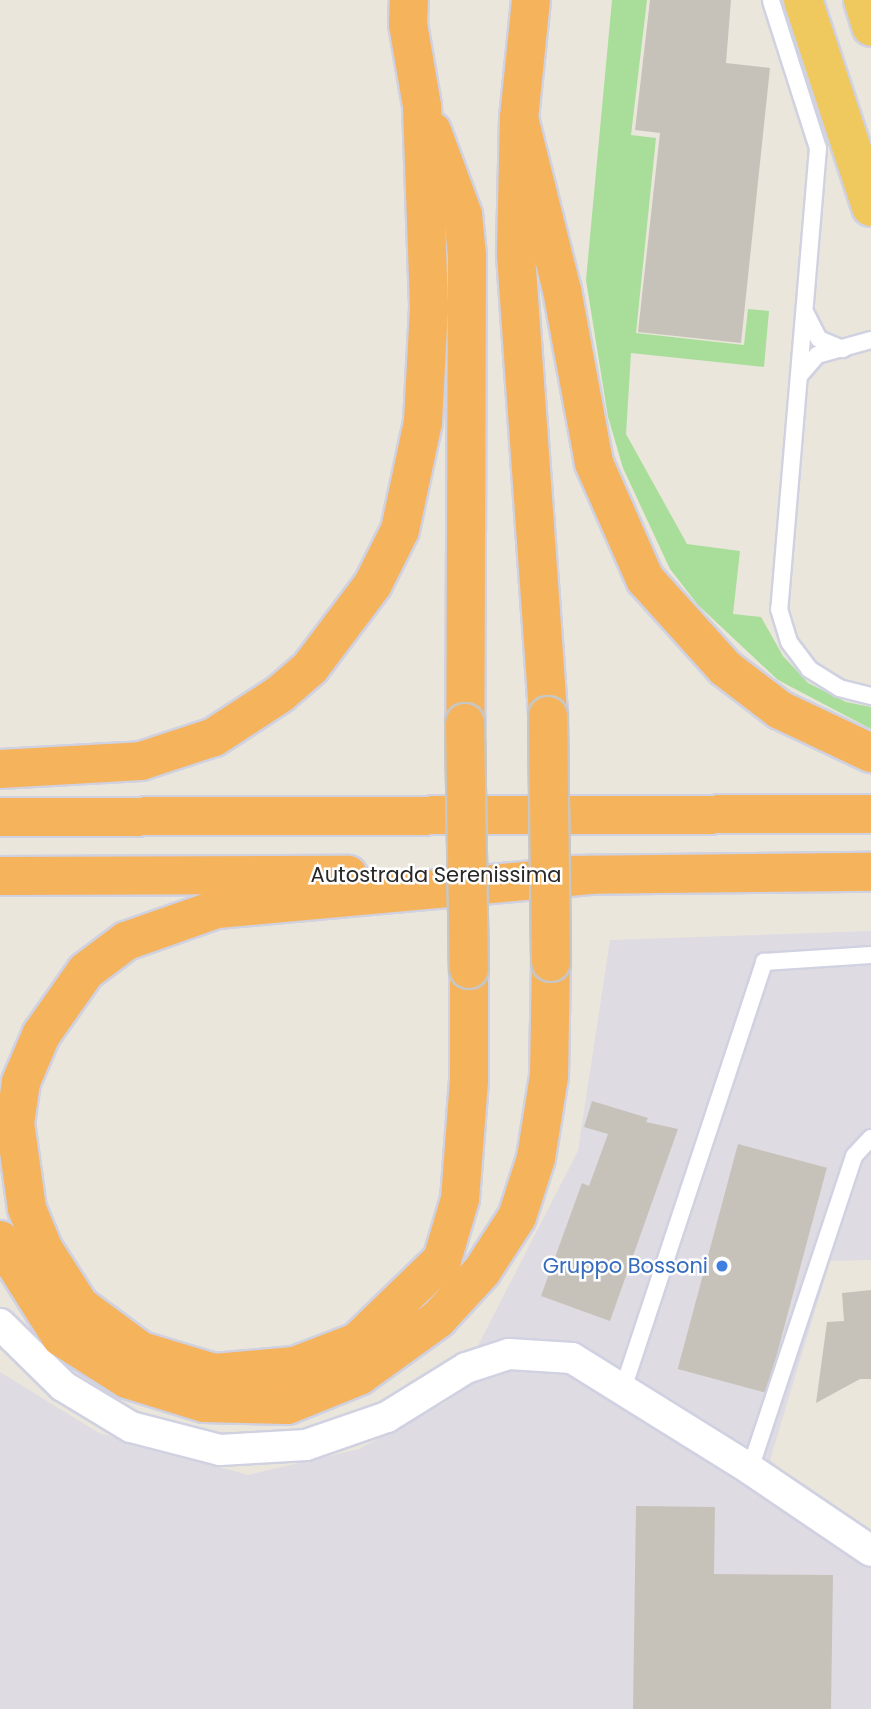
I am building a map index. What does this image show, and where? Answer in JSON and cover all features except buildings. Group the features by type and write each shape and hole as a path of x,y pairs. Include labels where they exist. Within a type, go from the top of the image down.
{"highway":[{"path":"0,769 141,761 214,737 280,694 310,668 373,584 400,530 423,422 429,306 422,106 408,24 409,0"},
{"path":"0,1240 61,1338 127,1379 204,1403 287,1405 359,1376 438,1319 482,1271 517,1217 536,1158 549,1076 551,962 548,716 516,255 519,118 531,0"},
{"path":"803,0 871,207"},
{"path":"863,0 871,27"},
{"path":"422,106 456,192 467,241 465,723 469,969 469,1080 460,1199 442,1260 357,1342 294,1366 214,1373 141,1351 80,1306 44,1250 27,1209 15,1123 21,1082 41,1035 86,971 126,941 217,909 590,874"},
{"path":"519,118 562,290 594,463 645,579 724,668 780,710 871,753"},
{"path":"0,817 871,814"},
{"name":"Autostrada Serenissima","path":"0,876 871,872"}],"street":[{"path":"0,1324 62,1386 131,1427 220,1450 306,1445 387,1417 466,1368 509,1354 572,1358 750,1469 871,1551"}],"lane":[{"path":"771,1 818,148 806,304 779,578 782,626 809,669 839,688 871,696"},
{"path":"806,304 811,329 820,338 842,349"},
{"path":"797,388 806,363 817,355 871,341"},
{"path":"623,1389 764,962 871,955"},
{"path":"750,1469 854,1156 871,1138"}],"shaded area":[{"path":"871,931 871,1260 830,1261 770,1460 871,1545 871,1709 0,1709 0,1372 99,1433 248,1475 359,1449 450,1400 578,1151 610,940"}],"green space":[{"path":"612,0 647,0 631,135 656,138 636,333 744,345 748,309 769,311 764,367 631,353 626,434 687,544 740,551 733,614 761,617 783,656 808,683 846,702 871,707 871,729 778,680 698,605 670,569 623,468 608,417 586,280"}],"place":[{"name":"Gruppo Bossoni","path":"722,1266"}]}
